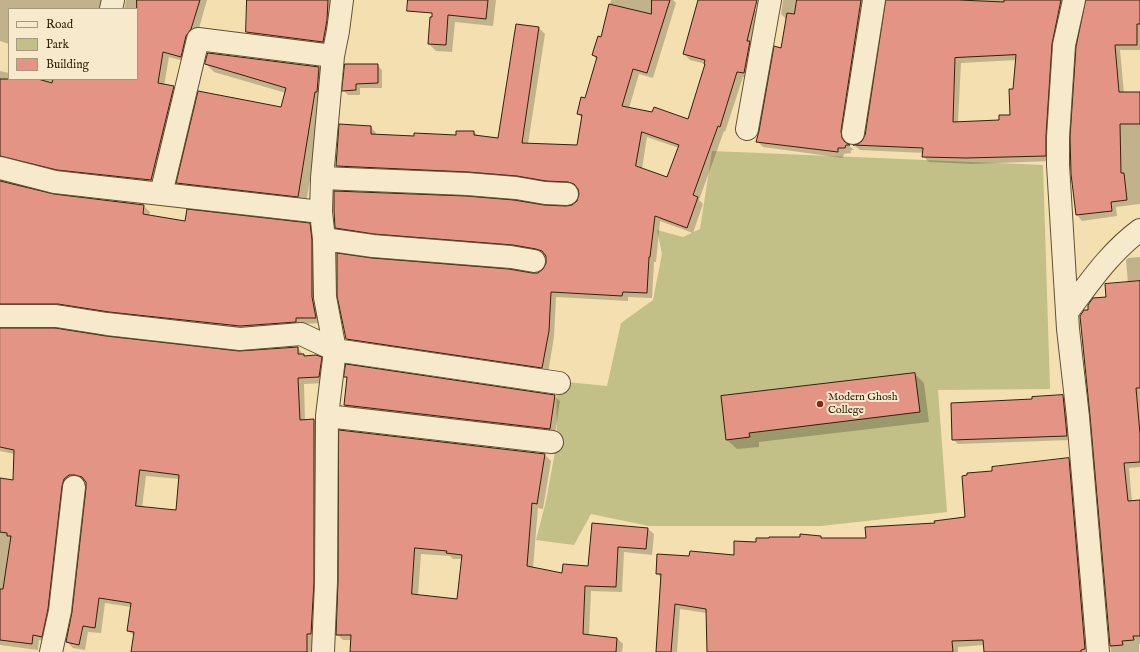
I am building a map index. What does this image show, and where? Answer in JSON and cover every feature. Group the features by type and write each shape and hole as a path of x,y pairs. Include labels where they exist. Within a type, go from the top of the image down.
{"street":[{"path":"323,652 326,582 327,416 335,350 325,297 324,239 321,212 322,178 333,56 342,0"},
{"path":"747,129 770,0"},
{"path":"853,133 874,0"},
{"path":"1074,0 1064,45 1058,137 1059,180 1068,329 1078,417 1098,652"},
{"path":"161,194 198,39 333,56"},
{"path":"0,168 55,182 321,212"},
{"path":"322,178 467,184 567,194"},
{"path":"1068,311 1096,272 1115,251 1140,230"},
{"path":"324,239 373,246 511,257 534,261"},
{"path":"0,316 56,316 107,324 240,338 301,334 335,350 559,383"},
{"path":"327,416 552,442"},
{"path":"51,652 60,611 74,487"}],"green space":[{"path":"712,151 1043,165 1050,389 938,390 947,512 821,526 649,526 591,514 574,545 536,540 546,501 557,441 556,381 607,386 621,323 653,300 662,254 657,230 683,237 700,229"}],"building":[{"path":"137,0 200,0 191,29 186,36 181,57 163,52 158,83 174,86 151,180 57,170 0,156 0,79 42,80 52,83 53,80 138,80"},
{"path":"247,0 328,0 327,20 323,42 246,32"},
{"path":"408,0 488,0 486,19 448,15 446,45 428,44 430,17 432,17 432,13 407,11"},
{"path":"652,0 670,0 647,73 633,69 622,106 652,112 654,107 688,119 705,64 705,60 683,54 698,0 757,0 747,41 750,41 744,73 737,72 720,127 718,126 693,195 698,197 687,228 655,216 649,257 647,293 623,292 622,296 551,292 549,331 542,368 346,339 337,296 337,253 372,258 509,269 532,273 538,273 543,269 546,263 546,256 542,251 536,249 513,245 374,234 335,228 334,191 466,196 566,206 572,205 577,201 579,194 578,189 574,184 568,182 546,181 517,176 468,172 336,166 339,124 371,126 371,134 414,136 414,133 456,135 456,131 474,131 474,135 498,138 516,24 539,27 522,143 577,145 582,115 577,114 581,97 585,98 597,57 592,55 598,36 601,37 609,4 651,14","holes":["642,132 679,145 667,177 636,166"]},
{"path":"797,0 861,0 841,131 842,138 850,145 846,145 845,148 838,148 838,152 756,142 774,46 781,48 787,13 794,14"},
{"path":"886,0 959,0 1004,2 1004,0 1061,0 1052,44 1046,156 966,158 922,157 923,148 853,145 862,141 865,135","holes":["1016,55 1013,89 1009,89 1010,115 999,115 999,120 953,122 955,58"]},
{"path":"1086,0 1140,0 1140,24 1137,24 1137,45 1115,45 1119,92 1140,92 1140,124 1120,124 1121,173 1124,173 1127,200 1111,202 1112,211 1076,215 1071,174 1070,137 1076,47"},
{"path":"208,53 319,67 317,92 315,92 298,197 176,183 198,91 281,107 286,88 205,64"},
{"path":"345,64 378,64 378,83 356,84 356,90 342,91"},
{"path":"0,181 54,194 144,205 143,214 185,221 187,209 310,223 312,240 312,297 316,318 296,318 296,322 240,326 109,312 58,304 0,304"},
{"path":"1140,281 1140,388 1136,388 1140,434 1140,462 1124,463 1128,501 1140,500 1140,636 1133,636 1134,640 1122,641 1123,645 1110,646 1080,316 1084,310 1088,310 1088,305 1093,298 1106,297 1105,284"},
{"path":"0,328 55,328 106,336 239,351 298,347 298,354 304,354 304,356 316,355 322,357 319,377 298,378 300,420 314,419 314,582 311,634 307,634 307,652 131,652 134,632 127,631 131,603 99,598 95,628 83,626 79,645 66,642 72,612 86,488 86,482 82,477 75,475 69,475 64,479 62,486 48,609 42,637 33,635 32,644 0,640 0,589 3,589 11,536 7,536 7,533 0,532 0,478 13,480 14,450 0,447","holes":["140,470 179,475 176,510 136,506"]},
{"path":"346,364 555,395 550,429 344,405 347,377 344,377"},
{"name":"Modern Ghosh College","path":"915,373 920,412 749,433 750,437 726,440 721,396"},
{"path":"1063,395 1067,436 952,440 951,403 1032,399 1032,397"},
{"path":"339,430 545,454 537,504 532,503 527,566 562,573 563,564 588,566 592,523 648,528 646,549 618,547 616,587 585,586 583,634 617,638 616,652 350,652 351,635 336,635 338,582","holes":["415,548 447,551 446,553 462,555 457,599 412,594"]},
{"path":"1069,458 1085,649 1081,650 1081,652 984,652 983,640 952,641 953,652 707,652 706,609 675,604 671,652 656,652 661,574 656,574 657,554 689,556 690,551 734,555 734,541 756,542 756,538 800,537 800,534 821,536 821,538 866,538 865,527 935,523 934,521 965,517 962,476 967,475 967,473 992,471 992,467"}],"place":[{"name":"Modern Ghosh College","path":"820,404"}]}
